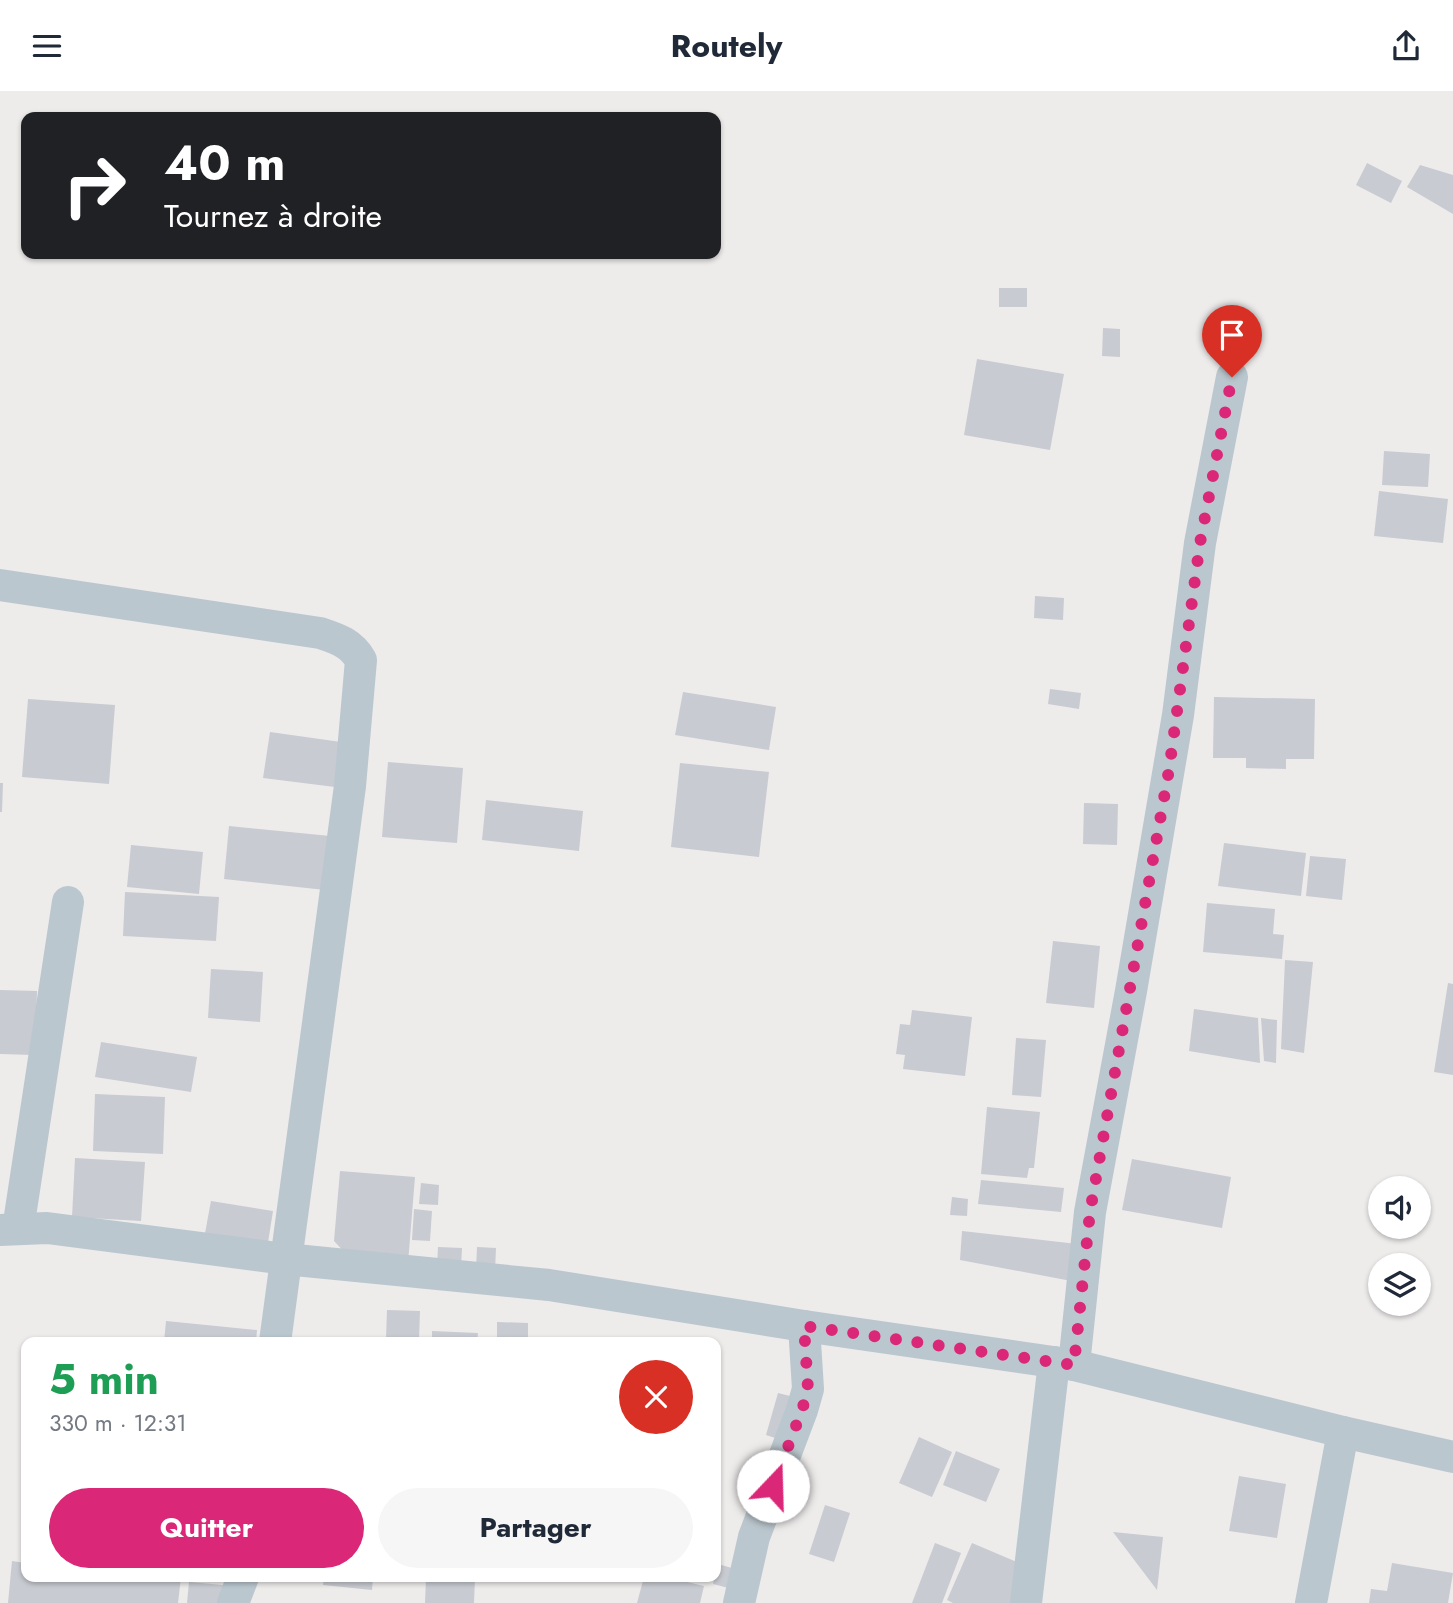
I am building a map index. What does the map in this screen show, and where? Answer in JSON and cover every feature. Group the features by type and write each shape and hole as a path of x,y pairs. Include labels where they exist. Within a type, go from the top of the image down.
{"street":[{"path":"1026,1603 1090,1212 1169,770 1200,543 1232,377"},
{"path":"0,585 320,633 354,647 361,660 350,786 276,1337"},
{"path":"68,902 9,1230 47,1228 285,1259 549,1285 1064,1364 1453,1457"},
{"path":"740,1603 754,1537 808,1389 804,1326"},
{"path":"1311,1603 1343,1432"},
{"path":"233,1603 241,1582"}],"building":[{"path":"1367,163 1402,181 1391,203 1356,185"},
{"path":"1420,165 1453,175 1453,214 1407,187"},
{"path":"999,288 1027,288 1027,307 999,307"},
{"path":"1103,328 1120,329 1120,357 1102,356"},
{"path":"977,359 1064,374 1050,450 964,435"},
{"path":"1384,451 1430,454 1428,487 1382,485"},
{"path":"1379,491 1448,499 1443,543 1374,536"},
{"path":"1035,596 1064,598 1063,620 1034,618"},
{"path":"1050,689 1081,693 1079,709 1048,704"},
{"path":"683,692 776,707 769,750 675,735"},
{"path":"1214,697 1315,699 1314,759 1286,759 1286,769 1246,768 1246,758 1213,758"},
{"path":"28,699 115,705 109,784 22,777"},
{"path":"270,732 341,742 335,787 263,778"},
{"path":"388,762 463,768 457,843 382,837"},
{"path":"680,763 769,772 759,857 671,847"},
{"path":"0,783 3,783 2,812 0,812"},
{"path":"486,800 583,811 579,851 482,840"},
{"path":"1084,803 1118,804 1117,845 1083,844"},
{"path":"229,826 330,836 325,890 224,879"},
{"path":"1224,843 1306,853 1301,896 1218,886"},
{"path":"131,845 203,852 199,894 127,887"},
{"path":"1310,856 1346,859 1342,900 1306,896"},
{"path":"125,892 219,897 216,941 123,936"},
{"path":"1207,903 1275,909 1273,934 1284,935 1282,959 1203,952"},
{"path":"1053,941 1100,946 1094,1008 1046,1003"},
{"path":"1285,960 1313,962 1304,1053 1281,1049"},
{"path":"211,969 263,972 260,1022 208,1018"},
{"path":"1448,983 1453,984 1453,1075 1434,1072"},
{"path":"0,990 37,991 35,1055 0,1054"},
{"path":"1194,1009 1258,1018 1260,1063 1189,1051"},
{"path":"912,1010 972,1017 965,1076 903,1069 905,1055 896,1054 900,1024 910,1025"},
{"path":"1261,1018 1277,1020 1276,1063 1264,1061"},
{"path":"1016,1038 1046,1040 1041,1097 1012,1095"},
{"path":"101,1042 197,1057 191,1092 95,1077"},
{"path":"95,1094 165,1097 163,1154 93,1151"},
{"path":"987,1107 1040,1112 1034,1168 1029,1168 1027,1178 981,1174"},
{"path":"75,1158 145,1162 141,1221 72,1217"},
{"path":"1132,1159 1231,1177 1222,1228 1122,1210"},
{"path":"340,1171 415,1177 408,1263 350,1258 334,1241"},
{"path":"981,1180 1064,1188 1061,1212 978,1204"},
{"path":"421,1183 439,1185 438,1205 419,1204"},
{"path":"952,1197 968,1199 967,1216 950,1215"},
{"path":"211,1201 273,1211 266,1255 203,1244"},
{"path":"414,1209 432,1211 430,1241 412,1240"},
{"path":"962,1231 1086,1245 1082,1283 960,1260"},
{"path":"438,1247 462,1248 461,1268 437,1267"},
{"path":"477,1247 496,1248 495,1271 476,1270"},
{"path":"387,1310 420,1311 419,1337 386,1337"},
{"path":"166,1321 257,1330 256,1337 164,1337"},
{"path":"497,1322 528,1323 528,1337 497,1337"},
{"path":"432,1331 478,1333 478,1337 432,1337"},
{"path":"778,1393 794,1397 781,1440 766,1435"},
{"path":"919,1437 952,1452 932,1497 899,1483"},
{"path":"956,1451 1000,1469 986,1502 943,1485"},
{"path":"1239,1476 1286,1484 1277,1538 1229,1531"},
{"path":"825,1505 850,1513 834,1562 809,1554"},
{"path":"1113,1532 1163,1537 1157,1590"},
{"path":"935,1543 961,1553 942,1603 912,1603"},
{"path":"972,1543 1031,1568 1015,1603 953,1603 947,1600"},
{"path":"12,1561 21,1562 21,1582 180,1582 178,1603 8,1603"},
{"path":"1392,1563 1453,1573 1448,1603 1369,1603 1371,1589 1387,1591"},
{"path":"721,1565 749,1573 744,1592 713,1584 721,1582"},
{"path":"189,1582 234,1586 233,1603 187,1603"},
{"path":"323,1582 373,1582 372,1590 323,1585"},
{"path":"426,1582 475,1582 474,1603 425,1603"},
{"path":"643,1582 687,1582 704,1586 700,1603 637,1603"}],"route":[{"path":"773,1486 808,1389 804,1326 1074,1365 1090,1212 1169,770 1200,543 1232,377"}]}
